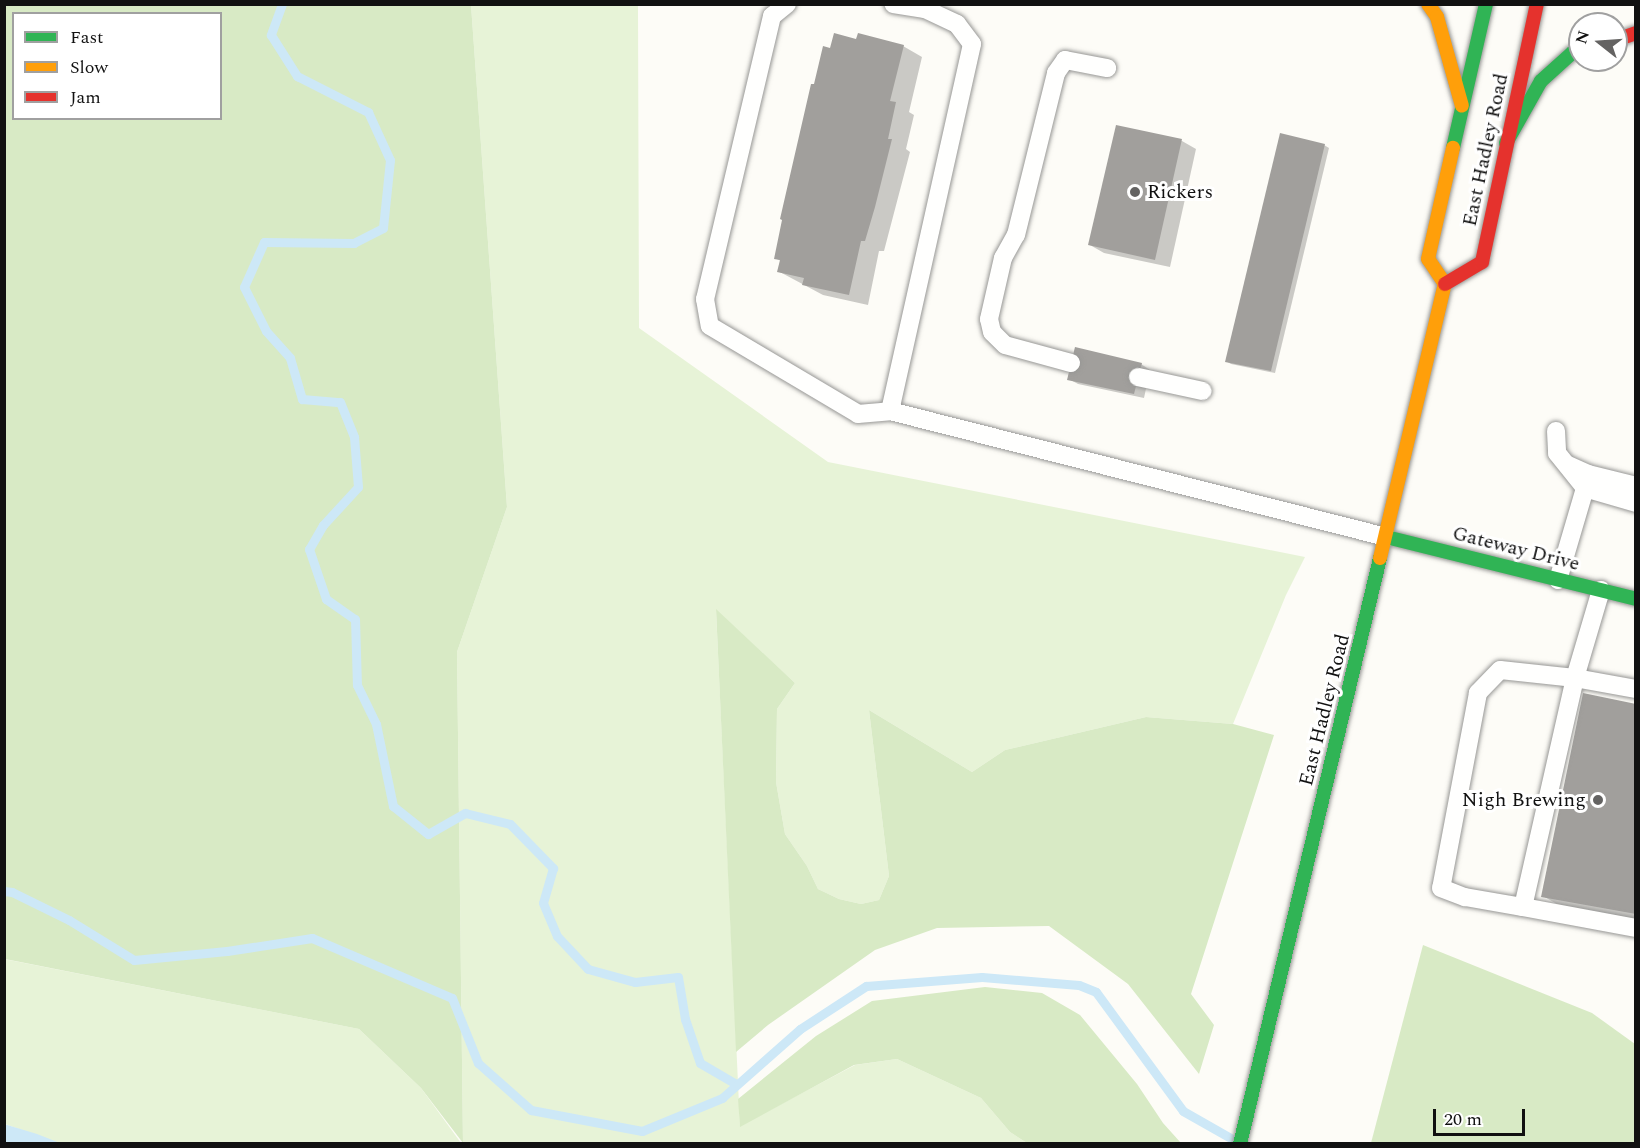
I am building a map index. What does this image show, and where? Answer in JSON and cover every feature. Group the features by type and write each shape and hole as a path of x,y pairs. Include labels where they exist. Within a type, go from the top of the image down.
{"street":[{"path":"1428,4 1437,17 1462,106"},
{"name":"East Hadley Road","path":"1240,1143 1386,537 1444,284 1428,259 1486,4"},
{"name":"East Hadley Road","path":"1444,284 1482,262 1537,4"},
{"path":"1506,142 1541,81 1568,57"},
{"name":"Gateway Drive","path":"1386,537 1635,599"}],"lane":[{"path":"787,4 772,16 705,299 710,326 858,414 890,411 1386,537"},
{"path":"890,411 972,44 957,24 925,9 893,4"},
{"path":"1071,363 1005,345 992,332 989,319 1003,258 1016,235 1056,73 1065,60 1107,68"},
{"path":"1138,377 1203,391"},
{"path":"1556,431 1557,453 1585,488 1635,503"},
{"path":"1563,463 1588,474 1635,486"},
{"path":"1558,580 1585,488"},
{"path":"1523,907 1575,678 1601,590"},
{"path":"1635,689 1575,678 1500,670 1479,693 1441,888 1464,897 1635,928"}],"green space":[{"path":"4,5 471,5 507,507 457,652 463,1143 421,1088 359,1029 5,959"},
{"path":"471,5 638,5 639,328 828,462 1305,557 1286,595 1233,724 1146,717 1005,750 972,772 869,710 889,876 879,900 861,904 839,899 818,889 807,866 785,834 776,782 777,709 795,683 716,610 740,1126 855,1065 897,1059 981,1098 1010,1132 1027,1143 463,1143 457,652 507,507"},
{"path":"716,609 795,683 777,709 776,782 785,834 807,866 818,889 839,899 861,904 879,900 889,876 869,710 972,772 1005,750 1146,717 1233,724 1274,735 1191,994 1214,1025 1199,1074 1128,984 1049,926 937,928 875,950 768,1025 736,1052"},
{"path":"1423,945 1592,1013 1635,1044 1635,1143 1371,1143"},
{"path":"4,959 359,1029 421,1088 461,1143 60,1144 5,1124"},
{"path":"985,987 1042,993 1080,1015 1137,1084 1163,1123 1181,1143 1027,1143 1010,1132 981,1098 897,1059 854,1065 740,1127 738,1099 816,1036 872,1001"}],"water":[{"path":"4,1124 37,1134 60,1143 5,1143"}],"building":[{"path":"834,33 856,39 858,33 904,45 890,101 896,102 888,139 892,139 865,241 861,241 849,295 802,285 804,278 777,272 780,260 774,259 782,220 780,219 811,84 814,84 823,46 830,48"},
{"name":"Rickers","path":"1116,125 1182,139 1155,260 1088,245"},
{"name":"Rickers","path":"1280,133 1325,144 1271,371 1225,362"},
{"path":"1075,347 1142,363 1134,394 1067,380"},
{"name":"Nigh Brewing","path":"1583,693 1636,704 1636,914 1541,897"}],"waterway":[{"path":"282,4 271,35 297,76 368,112 390,160 383,228 354,243 264,242 244,287 266,331 290,358 302,399 340,402 354,437 358,487 323,525 309,549 326,599 355,619 357,685 376,724 393,806 428,834 465,813 510,824 553,868 543,903 557,936 588,969 635,982 678,977 685,1019 700,1063 736,1084"},
{"path":"4,891 12,892 69,920 134,960 227,951 312,938 452,998 478,1063 531,1110 642,1131 722,1098 800,1029 866,986 982,977 1079,985 1096,992 1183,1111 1234,1140"}],"traffic: fast":[{"path":"1453,148 1486,4"},
{"path":"1506,143 1541,81 1568,57"},
{"path":"1386,537 1636,599"},
{"path":"1240,1144 1380,558"}],"traffic: slow":[{"path":"1428,4 1437,17 1462,106"},
{"path":"1380,558 1445,284 1428,259 1453,148"}],"traffic: jam":[{"path":"1445,284 1482,262 1537,4"},
{"path":"1628,36 1636,33"}],"place":[{"name":"Rickers","path":"1135,192"},
{"name":"Nigh Brewing","path":"1598,800"}]}
